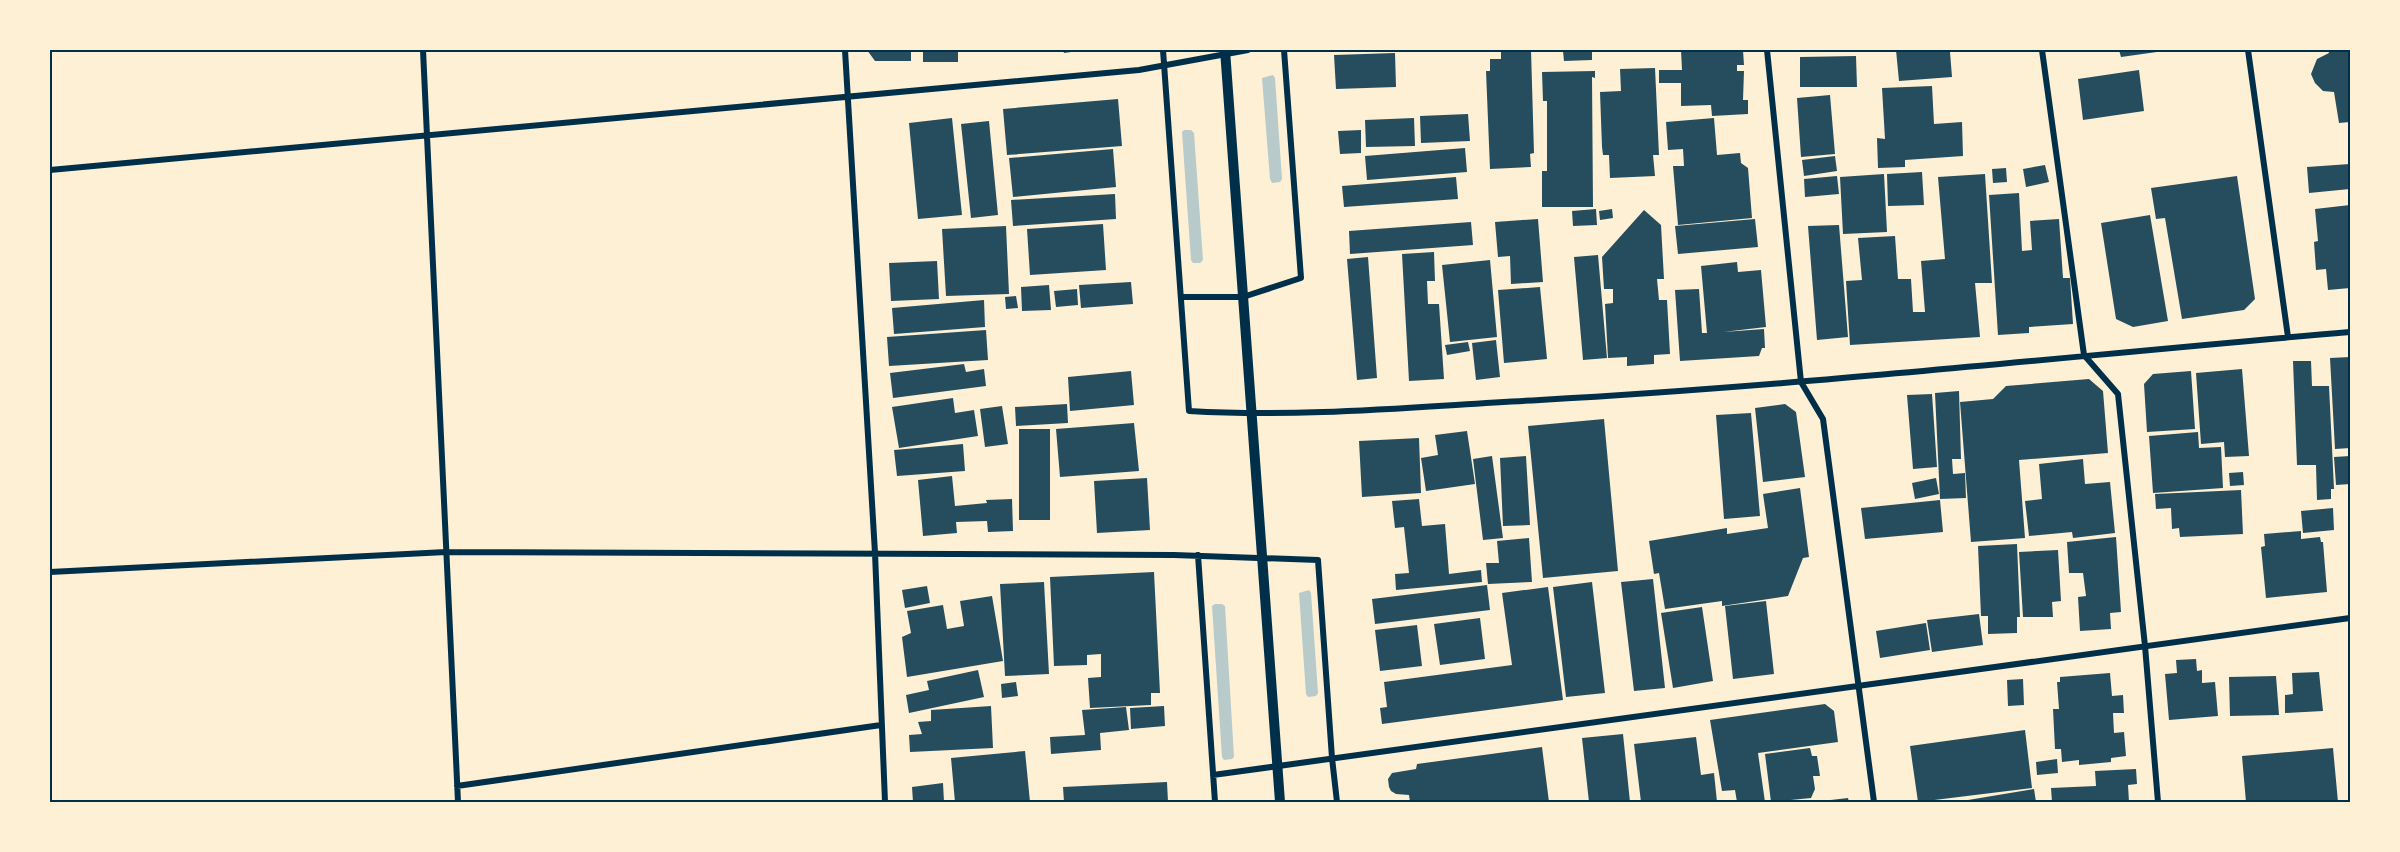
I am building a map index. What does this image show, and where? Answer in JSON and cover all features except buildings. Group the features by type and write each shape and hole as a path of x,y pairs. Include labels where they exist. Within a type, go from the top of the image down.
{"street":[{"path":"423,50 458,802"},
{"path":"845,50 875,553 885,802"},
{"path":"1163,50 1189,411 1252,415 1703,391 2350,332"},
{"path":"50,170 1138,70 1225,51 1248,50"},
{"path":"1181,297 1243,297 1301,278 1284,50"},
{"path":"1767,50 1801,382 1823,419 1874,802"},
{"path":"2042,50 2084,356 2118,394 2145,646 2158,802"},
{"path":"2248,50 2288,337"},
{"path":"1225,51 1280,802"},
{"path":"50,572 447,552 1198,555 1318,560 1337,802"},
{"path":"1198,555 1215,802"},
{"path":"1213,775 2350,618"},
{"path":"457,786 881,725"}],"shaded area":[{"path":"1273,75 1282,179 1280,182 1272,183 1262,78"},
{"path":"1191,130 1194,133 1203,260 1200,263 1193,263 1191,260 1182,132"},
{"path":"1309,590 1318,693 1316,696 1308,697 1299,593"},
{"path":"1215,604 1225,606 1234,757 1224,760 1212,606"}]}
